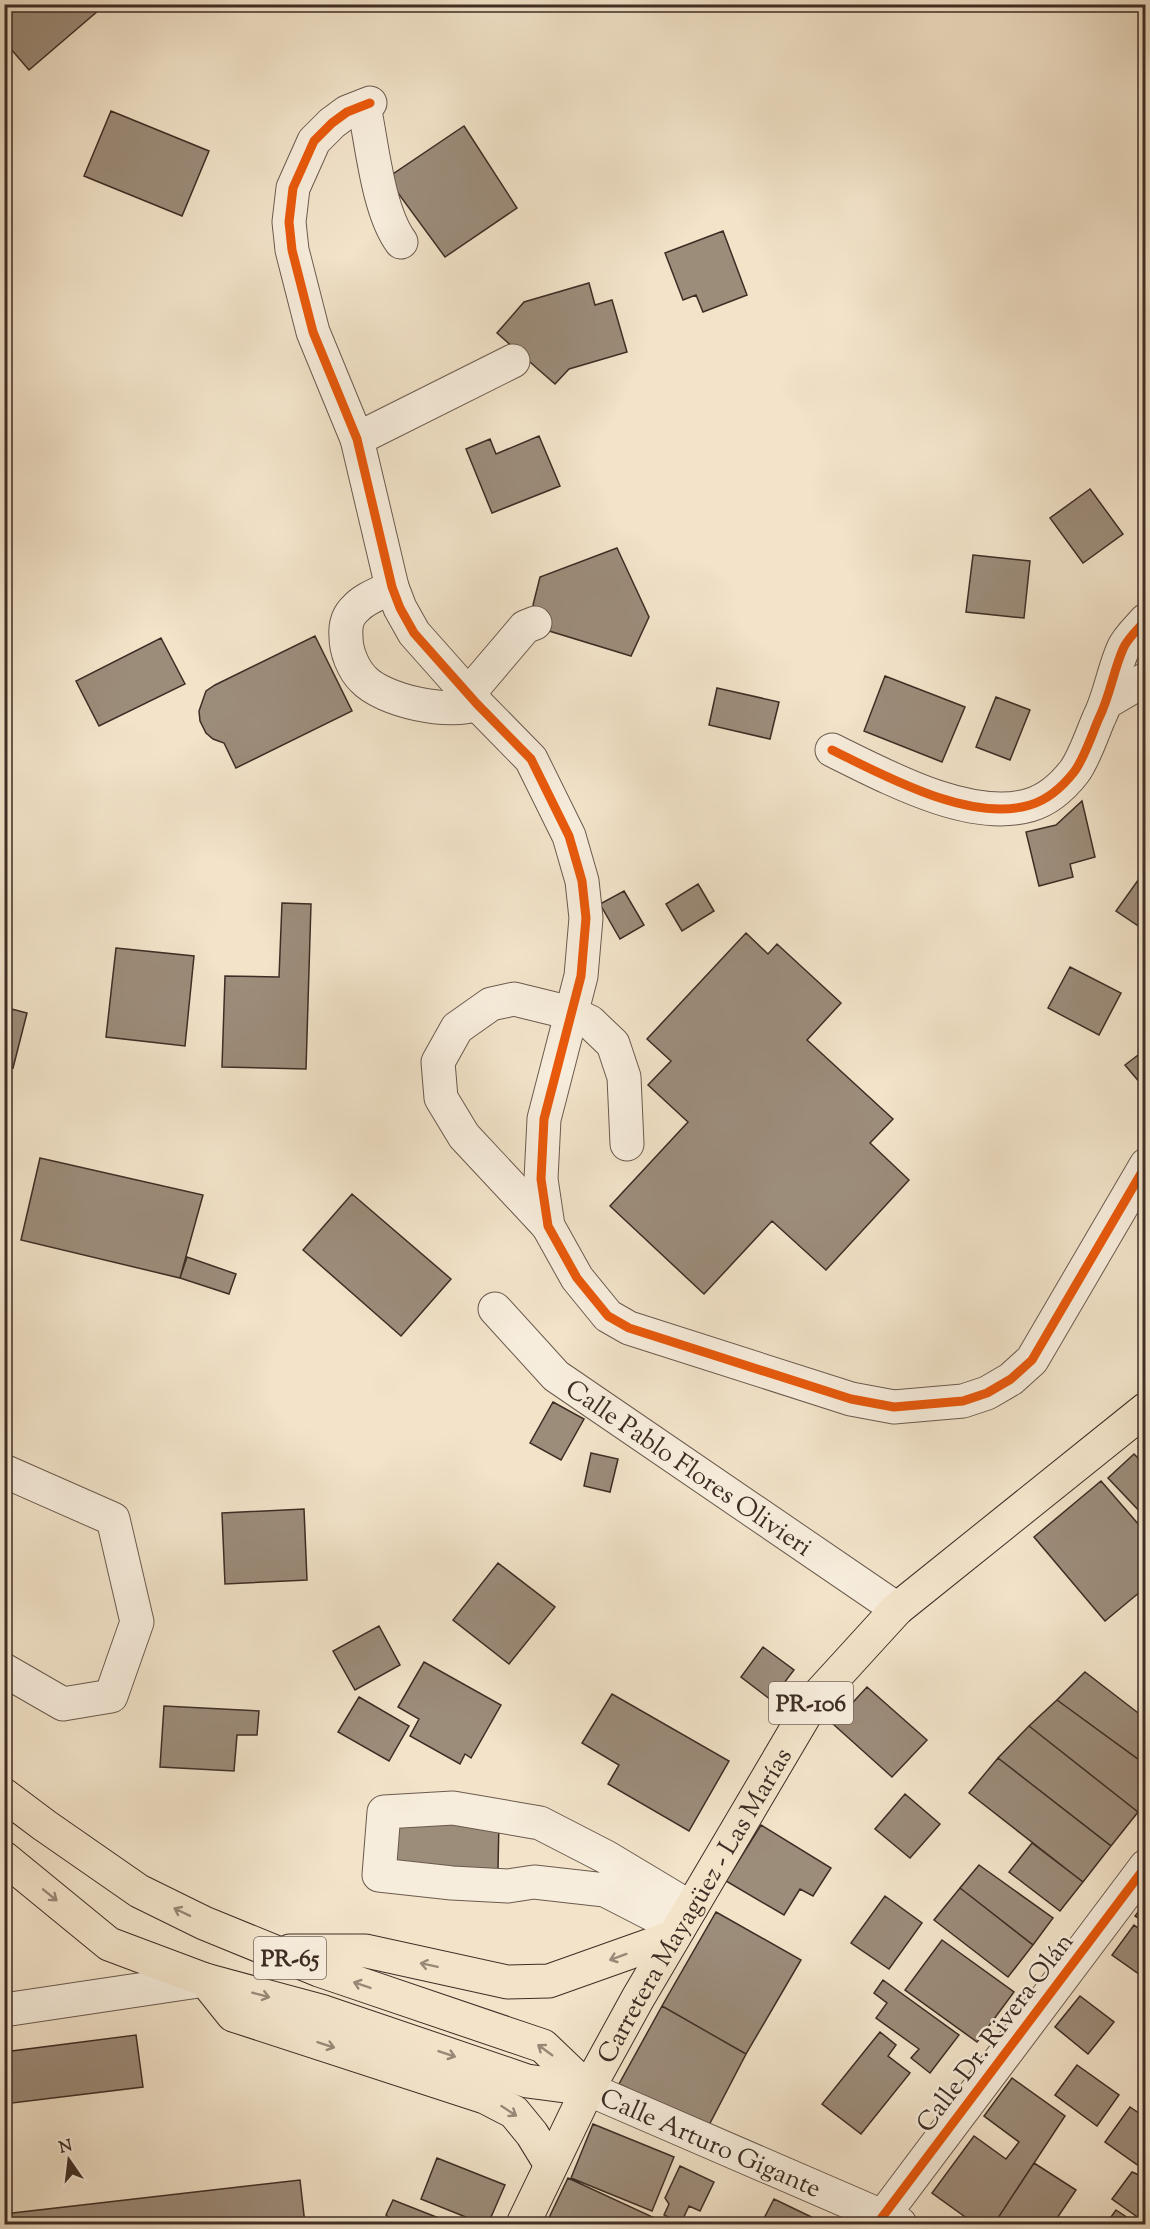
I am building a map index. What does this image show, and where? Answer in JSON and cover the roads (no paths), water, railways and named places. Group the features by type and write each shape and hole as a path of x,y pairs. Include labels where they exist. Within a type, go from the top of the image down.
{"main road":[{"name":"Carretera Mayagüez - Las Marías","path":"588,2089 681,1924 813,1701 897,1609 1146,1410"},
{"name":"PR-65","path":"4,1795 139,1891 204,1923 318,1970 543,2046 588,2089"},
{"name":"PR-65","path":"4,1858 109,1944 205,1980 324,2012 527,2081 588,2089"},
{"path":"272,1950 366,1951 507,1982 549,1981 681,1924"},
{"path":"205,1980 233,2015 485,2097 514,2112 532,2134 551,2165"},
{"name":"PR-106","path":"523,2224 588,2089"}],"street":[{"path":"401,242 392,230 383,200 367,104 347,112 314,141 293,188 289,222 292,250 314,332 357,439 392,588 400,608 414,633 531,759 568,836 582,881 586,918 581,976 544,1119 541,1179 548,1226"},
{"path":"357,439 513,361"},
{"path":"392,588 355,608 345,624 346,642 351,660 362,679 374,688 417,703 466,708 525,627 535,623"},
{"path":"832,750 885,776 936,797 989,809 1013,809 1032,805 1044,799 1075,771 1107,702 1124,647 1146,620"},
{"path":"1107,702 1146,679"},
{"path":"627,1144 624,1077 613,1044 590,1022 571,1013 514,999 491,1004 457,1028 438,1062 441,1098 464,1136 548,1226 577,1278 608,1316 629,1328 851,1399 894,1407 963,1401 987,1393 1011,1379 1032,1360 1146,1165"},
{"name":"Calle Pablo Flores Olivieri","path":"495,1309 556,1376 897,1609"},
{"path":"4,1471 113,1519 137,1622 111,1696 63,1704 4,1670"},
{"path":"453,1808 540,1823 606,1857 681,1924 605,1890 534,1881 497,1885 452,1883 380,1875 384,1812 453,1808"},
{"name":"Calle Dr. Rivera Olán","path":"886,2222 1146,1866"},
{"path":"4,2010 205,1980"},
{"name":"Calle Arturo Gigante","path":"588,2089 886,2222"}]}
